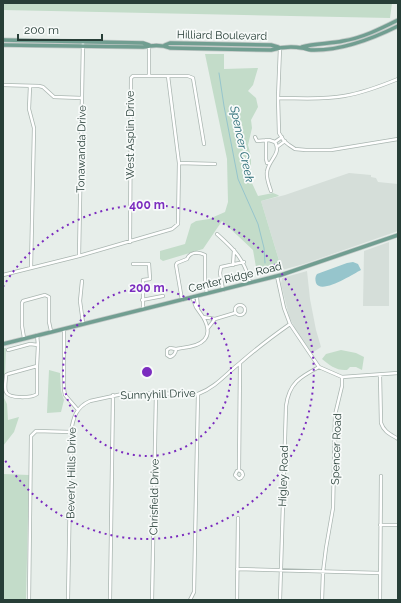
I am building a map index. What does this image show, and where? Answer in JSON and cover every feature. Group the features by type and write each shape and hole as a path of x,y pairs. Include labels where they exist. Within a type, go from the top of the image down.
{"main road":[{"name":"Hilliard Boulevard","path":"301,48 309,45 333,43 355,38 376,31 398,20"},
{"name":"Hilliard Boulevard","path":"3,45 143,47 150,45 165,45 170,48 271,50 280,48 301,48 310,50 344,46 361,42 398,26"},
{"name":"Hilliard Boulevard","path":"3,40 143,42 150,45"},
{"name":"Center Ridge Road","path":"3,344 142,308 182,300 277,276 398,235"}],"street":[{"name":"Tonawanda Drive","path":"79,256 83,42"},
{"path":"150,45 149,76 188,76 193,78 204,144"},
{"path":"280,48 278,125 279,133 285,142 296,149 311,150 351,147 398,139"},
{"name":"West Asplin Drive","path":"130,242 130,82 133,76 149,76"},
{"path":"3,275 130,242 172,229 178,224 179,163 168,76"},
{"path":"278,98 321,98 344,96 398,79"},
{"path":"3,85 43,87 54,97 82,98"},
{"path":"30,86 29,110 34,128 31,268"},
{"path":"255,137 256,141 266,140 275,142 282,137"},
{"path":"266,140 266,159 267,163 271,163"},
{"path":"271,191 267,172 275,155 277,147 275,142"},
{"path":"277,147 285,142"},
{"path":"179,163 214,164"},
{"path":"217,234 234,249 244,262 250,282"},
{"path":"233,265 234,249"},
{"path":"182,300 176,265 177,263 187,259 188,255 191,254 201,253 205,256 205,284 207,293"},
{"path":"222,290 220,268 244,262"},
{"path":"133,264 149,264 150,279 143,280 142,308"},
{"path":"277,276 284,308 290,324 319,367 342,377 398,374"},
{"path":"82,281 80,301 83,323"},
{"path":"24,338 22,326 22,303 23,301 45,295 49,297 49,322 51,331"},
{"path":"142,300 164,296"},
{"path":"195,296 193,299 208,328"},
{"path":"203,317 215,319 235,313"},
{"path":"176,349 191,348 201,343 205,338 208,328 215,319"},
{"name":"Sunnyhill Drive","path":"78,410 86,403 113,395 127,393 198,394 209,389 265,341 290,324"},
{"path":"64,328 65,395 78,410"},
{"path":"37,335 38,345 37,394 34,396 10,396 7,394 6,376 8,374 37,366"},
{"path":"8,350 30,344 38,345"},
{"path":"239,470 240,362"},
{"name":"Higley Road","path":"280,600 285,414 287,397 290,390 302,376 319,367"},
{"path":"380,375 381,423 386,432 398,438"},
{"name":"Spencer Road","path":"322,600 326,548 334,508 336,416 342,386 342,377"},
{"name":"Chrisfield Drive","path":"152,600 156,393"},
{"path":"190,600 193,595 198,394"},
{"path":"110,600 113,395"},
{"name":"Beverly Hills Drive","path":"68,600 71,432 73,420 78,410"},
{"path":"29,600 31,438 33,433 36,431 71,432"},
{"path":"380,600 381,476"},
{"path":"237,600 238,518"},
{"path":"380,525 398,525"},
{"path":"238,569 380,573"}],"shaded area":[{"path":"349,173 371,175 371,177 376,178 378,182 398,184 398,231 304,264 282,270 261,201 285,195"},
{"path":"389,242 389,306 363,306 364,251"},
{"path":"307,271 310,299 321,347 312,353 298,335 289,316 281,284 282,278"}],"green space":[{"path":"3,3 392,3 390,18 3,10"},
{"path":"205,54 224,54 224,69 258,68 253,85 248,91 256,98 258,107 251,120 252,128 248,145 251,156 251,181 258,196 273,193 279,196 261,201 281,267 257,273 253,250 222,221 203,249 163,261 160,259 160,251 185,244 191,224 196,221 209,219 225,212 228,202 227,159"},
{"path":"3,348 6,348 4,398 7,404 8,420 19,417 14,432 3,446"},
{"path":"341,350 356,353 364,357 362,370 356,367 350,367 347,370 340,370 322,359 326,354"},
{"path":"49,370 60,373 61,391 64,400 61,412 47,413"},
{"path":"3,474 29,475 26,600 3,600"}],"water":[{"path":"353,262 358,264 361,270 345,279 324,287 319,286 316,283 315,278 317,274"}],"waterway":[{"name":"Spencer Creek","path":"219,73 238,179 258,224 264,248 265,263"}]}
